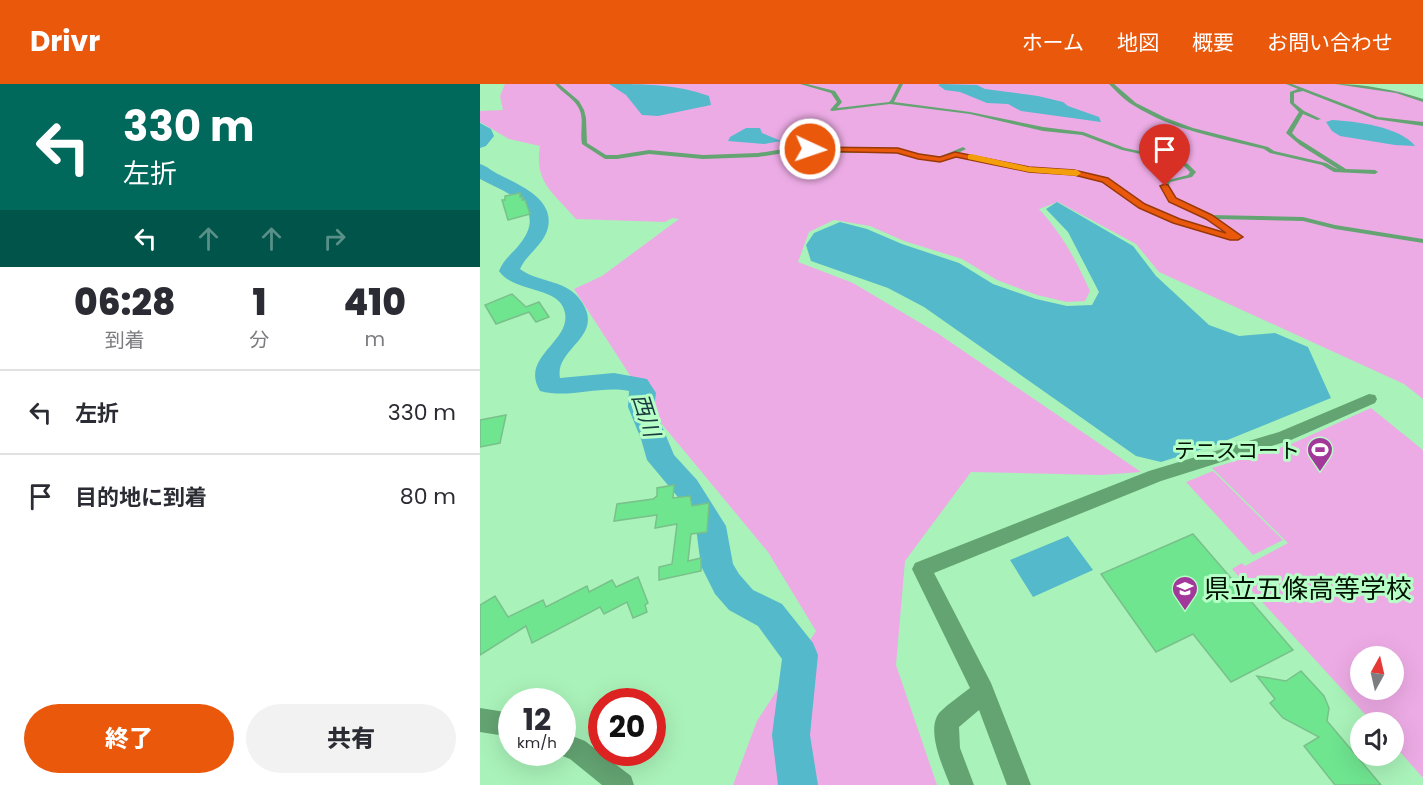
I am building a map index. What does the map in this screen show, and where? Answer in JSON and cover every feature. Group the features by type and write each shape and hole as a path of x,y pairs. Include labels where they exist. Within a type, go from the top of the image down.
{"street":[{"path":"1019,785 983,691 922,569 1155,476 1286,436 1369,399"},
{"path":"962,785 948,748 947,722 983,691"},
{"path":"480,720 498,723"},
{"path":"576,749 622,785"}],"lane":[{"path":"557,84 581,108 585,122 582,130 585,144 605,157 649,152 703,158 797,149 898,150 918,157 940,159 963,149"},
{"path":"802,84 833,92 840,102 832,110 890,103 970,113 1043,129 1083,134 1124,149 1171,159 1186,165 1193,172 1190,176 1168,181 1165,186 1173,200 1209,217 1238,237 1230,237 1176,221 1142,206 1105,180 1054,170 1029,170 955,154"},
{"path":"890,103 901,84"},
{"path":"1111,84 1134,104 1191,129 1266,148 1272,152 1307,159 1334,170 1375,171"},
{"path":"1288,84 1377,118 1423,124"},
{"path":"1337,84 1397,92 1423,101"},
{"path":"1303,90 1292,92 1291,99 1294,106 1319,119"},
{"path":"1302,112 1288,133 1304,147 1330,159 1344,170"},
{"path":"1209,217 1303,219 1335,227 1423,241"}],"shaded area":[{"path":"505,84 1335,84 1398,91 1423,100 1423,399 1404,384 1159,272 1136,244 1058,202 1039,209 1062,238 1090,291 1085,301 1067,302 1037,295 997,280 962,259 904,241 870,226 834,220 809,232 798,262 853,283 937,333 1141,472 1101,475 971,472 905,561 896,665 937,785 733,785 757,721 816,631 768,552 661,423 574,289 602,276 679,219 672,218 665,222 576,219 553,194 543,178 539,159 540,146 509,139 480,122 480,111 503,110 500,96"},
{"path":"1371,408 1423,450 1423,778 1404,756 1404,712 1363,712 1352,700 1404,700 1404,646 1350,646 1350,698 1232,569 1242,563 1245,566 1288,543 1212,468 1289,445"},
{"path":"1213,471 1283,540 1253,555 1186,482"}],"water":[{"path":"609,84 684,89 709,96 711,105 658,116 642,115 626,95"},
{"path":"938,85 977,85 985,89 1038,96 1063,102 1099,117 1101,122 1021,111 1008,104 987,103 960,92 945,90"},
{"path":"1332,120 1377,126 1399,134 1415,146 1340,136 1332,131 1326,122"},
{"path":"746,128 760,128 762,133 781,141 764,144 728,141 730,137"},
{"path":"1057,202 1133,246 1156,276 1209,325 1239,336 1275,333 1308,347 1331,398 1215,445 1161,462 1136,456 924,307 888,288 811,261 806,245 814,233 840,222 867,229 902,244 959,263 993,284 1036,299 1067,306 1092,305 1099,292 1068,232 1046,209"},
{"path":"1068,536 1093,570 1033,597 1010,560"}],"building":[{"path":"520,193 530,214 508,220 502,200 505,200 505,196"},
{"path":"512,294 526,307 539,302 549,317 536,322 529,312 496,324 485,305"},
{"path":"506,415 500,443 480,447 480,420"},
{"path":"674,485 673,498 690,496 692,506 709,503 707,532 691,534 688,561 701,558 701,571 659,580 659,567 672,564 677,524 655,528 657,515 614,521 617,504 653,499 657,496 657,488"},
{"path":"1193,534 1293,650 1231,682 1193,634 1156,652 1101,574"},
{"path":"638,577 648,603 645,605 647,612 633,618 627,602 604,614 600,607 532,643 526,626 480,655 480,605 495,596 508,617 543,600 546,607 587,586 589,592 612,580 616,587"},
{"path":"1301,671 1324,696 1329,708 1327,721 1350,748 1350,766 1365,766 1381,785 1335,785 1304,746 1319,737 1283,718 1270,703 1275,699 1257,676 1286,681"}],"waterway":[{"name":"西川","path":"480,128 486,132 486,136 480,143"},
{"name":"西川","path":"480,169 482,173 519,192 536,207 539,218 537,230 529,246 509,271 561,294 574,307 577,318 575,328 549,365 546,374 549,385 560,387 614,381 638,385 643,393 641,407 655,439 661,460 687,488 711,526 717,566 727,584 741,600 770,615 800,655 791,735 798,785"}],"slow traffic":[{"path":"971,157 1029,170 1077,173"}],"place":[{"name":"テニスコート","path":"1320,473"},
{"name":"県立五條高等学校","path":"1185,612"}],"route":[{"path":"810,149 898,150 918,157 940,159 955,154 1029,170 1074,172 1105,180 1142,206 1176,221 1230,237 1238,237 1209,217 1173,200 1165,186"}]}
